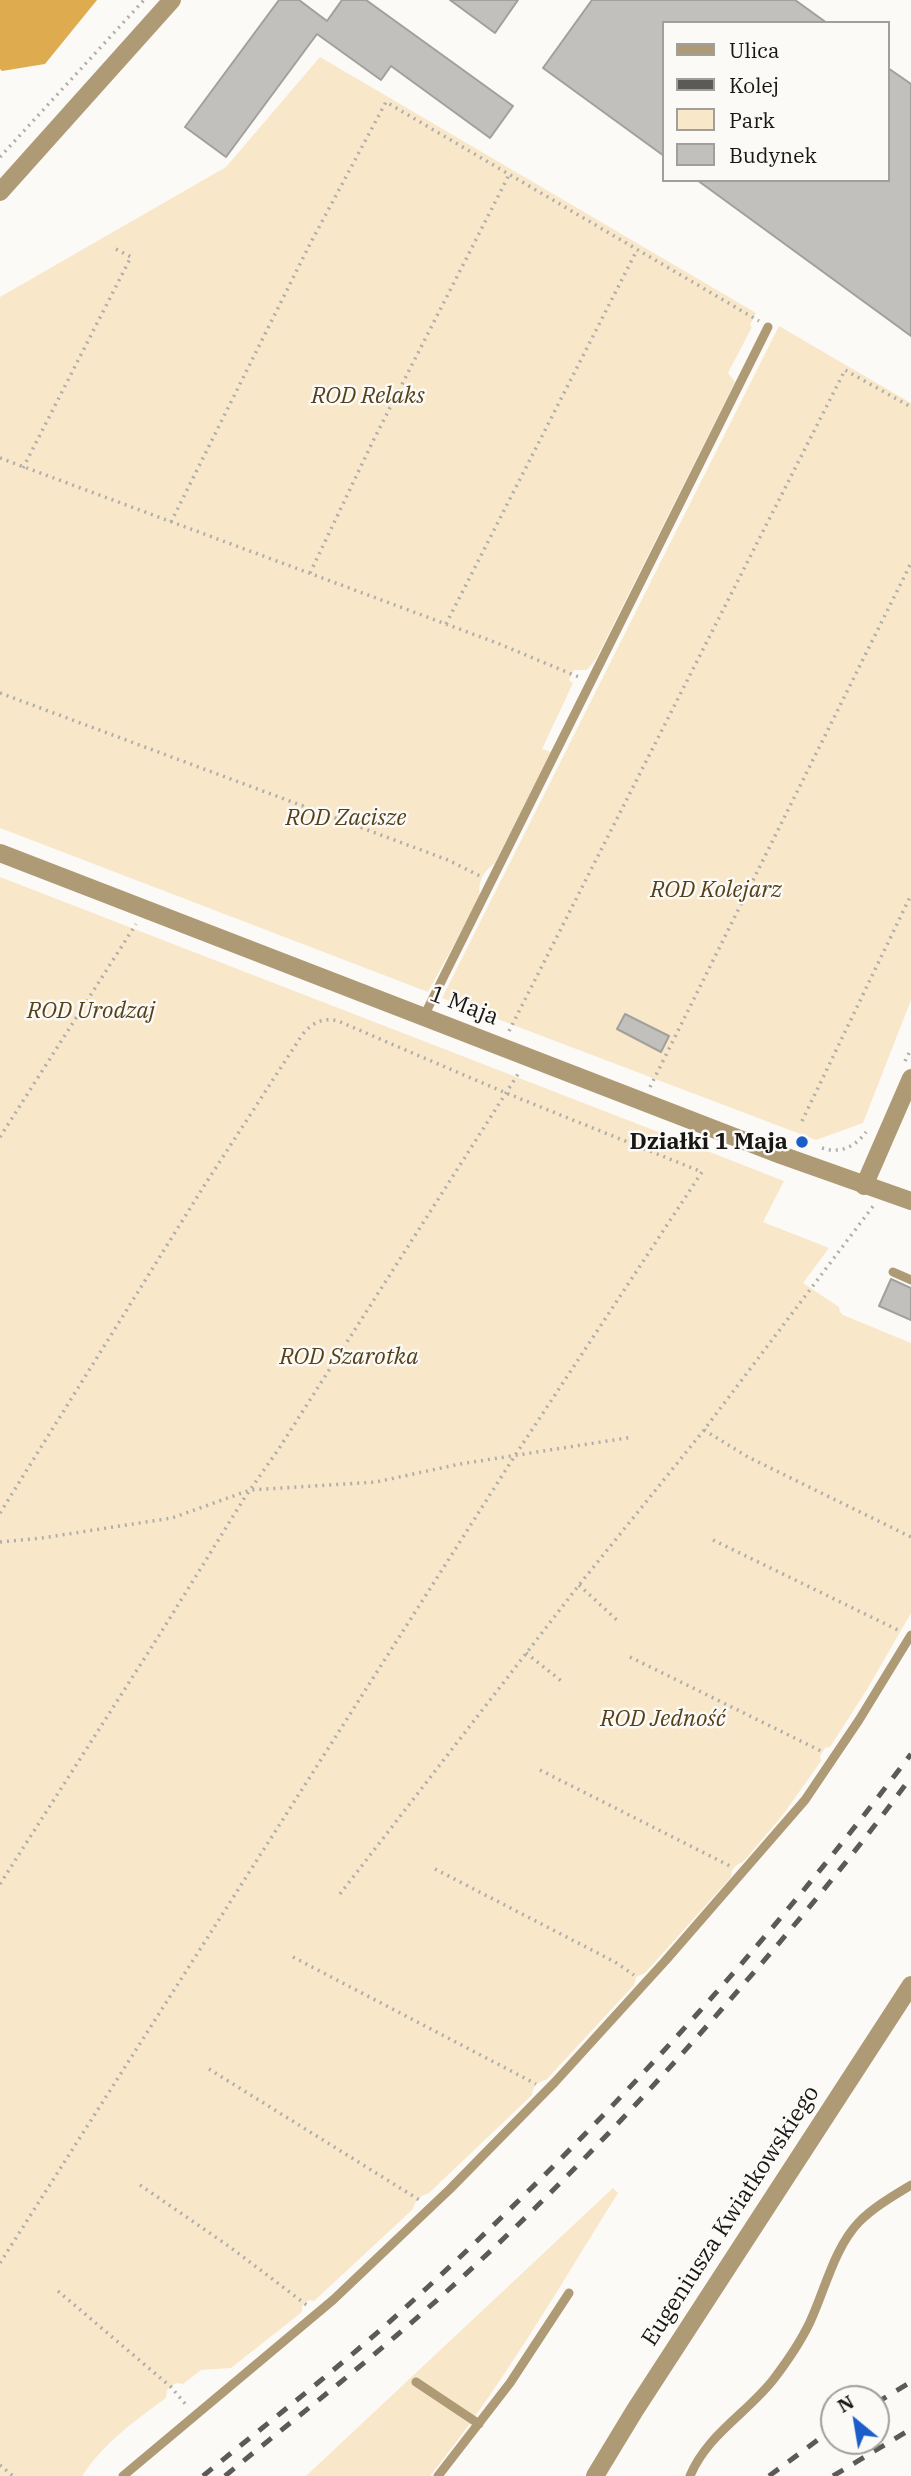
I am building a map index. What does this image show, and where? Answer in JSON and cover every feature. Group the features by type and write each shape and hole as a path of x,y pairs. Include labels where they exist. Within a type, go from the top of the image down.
{"street":[{"path":"0,192 172,0"},
{"name":"1 Maja","path":"0,853 864,1186 911,1201"},
{"path":"864,1186 911,1078"},
{"name":"Eugeniusza Kwiatkowskiego","path":"595,2476 911,1985"}],"lane":[{"path":"424,1016 768,327"},
{"path":"893,1272 911,1280"},
{"path":"123,2476 316,2314 429,2209 545,2092 645,1984 805,1800 911,1636"},
{"path":"690,2476 694,2465 716,2436 773,2380 809,2325 842,2247 858,2223 883,2202 911,2185"},
{"path":"438,2476 510,2383 569,2293"},
{"path":"416,2382 479,2424"}],"path":[{"path":"0,157 144,0"},
{"path":"171,522 310,244 386,102 768,327"},
{"path":"310,573 373,441 509,175"},
{"path":"23,468 131,257 112,247"},
{"path":"446,624 637,250"},
{"path":"502,1047 845,370 911,407"},
{"path":"0,458 446,624 590,682"},
{"path":"642,1101 911,563"},
{"path":"0,692 447,860 491,882"},
{"path":"802,1121 911,895"},
{"path":"0,1137 144,910"},
{"path":"0,1513 204,1186 310,1026 329,1019 338,1021 506,1093 702,1172 514,1457 0,2263"},
{"path":"0,1884 250,1490 518,1076 527,1056"},
{"path":"340,1894 579,1585 704,1430 883,1193"},
{"path":"704,1430 748,1457 911,1537"},
{"path":"0,1542 172,1518 250,1490 376,1482 460,1464 633,1437"},
{"path":"713,1540 911,1636"},
{"path":"579,1585 619,1622"},
{"path":"526,1653 564,1683"},
{"path":"630,1657 834,1758"},
{"path":"540,1770 743,1873"},
{"path":"435,1869 615,1962 645,1984"},
{"path":"293,1957 537,2084 545,2092"},
{"path":"209,2069 418,2199 429,2209"},
{"path":"139,2185 230,2247 316,2314"},
{"path":"58,2291 171,2387 195,2416"},
{"path":"0,2465 13,2476"}],"green space":[{"name":"ROD Relaks","path":"320,57 756,313 750,325 752,327 728,373 735,382 596,659 587,670 574,670 569,680 573,683 542,749 551,752 495,863 482,878 480,897 428,992 0,828 0,297 226,167"},
{"name":"ROD Kolejarz","path":"779,326 911,403 911,1000 863,1123 816,1140 442,998"},
{"path":"0,877 661,1133 659,1139 676,1145 679,1140 784,1181 763,1222 829,1248 803,1283 839,1307 843,1315 911,1343 911,1613 866,1691 830,1747 825,1748 820,1756 821,1761 782,1816 743,1862 734,1867 731,1877 645,1973 636,1977 634,1985 546,2080 536,2085 532,2095 429,2193 418,2199 413,2209 314,2301 309,2300 302,2306 302,2312 231,2368 201,2370 183,2384 176,2383 167,2390 166,2398 110,2443 82,2476 0,2476"},
{"path":"613,2188 618,2193 528,2338 481,2408 430,2476 306,2476"}],"shaded area":[{"path":"0,0 97,0 45,64 2,71"}],"building":[{"path":"279,0 299,0 327,21 342,0 366,0 513,106 490,138 391,66 381,80 317,34 226,157 185,127"},
{"path":"450,0 518,0 495,33"},
{"path":"592,0 795,0 824,21 662,21 662,155 543,68"},
{"path":"890,69 911,84 911,336 700,182 890,182"},
{"path":"625,1014 669,1036 661,1052 617,1029"},
{"path":"891,1279 911,1288 911,1320 879,1306"}],"railway":[{"path":"203,2476 386,2325 528,2192 596,2123 727,1980 852,1831 911,1754"},
{"path":"225,2476 397,2335 482,2259 565,2178 721,2010 842,1867 911,1777"},
{"path":"890,2395 911,2382"},
{"path":"833,2476 911,2429"},
{"path":"769,2476 820,2438"}],"place":[{"name":"Działki 1 Maja","path":"802,1142"}],"park label":[{"name":"ROD Zacisze","path":"346,818"},
{"name":"ROD Urodzaj","path":"91,1011"},
{"name":"ROD Szarotka","path":"349,1357"},
{"name":"ROD Jedność","path":"663,1719"}]}
